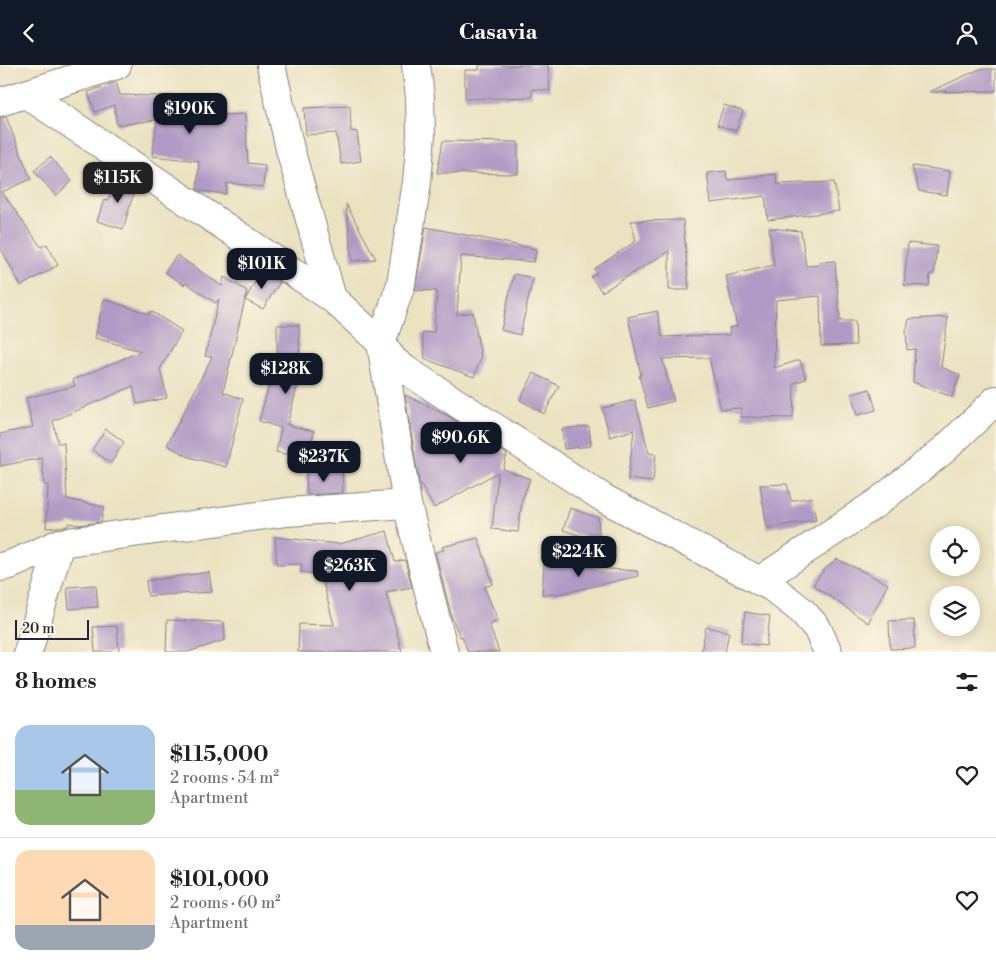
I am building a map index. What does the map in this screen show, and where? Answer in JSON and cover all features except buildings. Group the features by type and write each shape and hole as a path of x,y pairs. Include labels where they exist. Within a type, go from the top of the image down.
{"street":[{"path":"0,102 117,65"},
{"path":"271,65 290,149 332,298"},
{"path":"416,65 422,135 400,284 381,343 407,504 444,652"},
{"path":"26,94 332,298 381,343 393,359 406,370 605,499 773,588 802,611 817,628 828,652"},
{"path":"759,581 878,502 945,449 996,400"},
{"path":"0,567 10,565 60,543 287,512 407,504"},
{"path":"28,652 60,543"}]}
